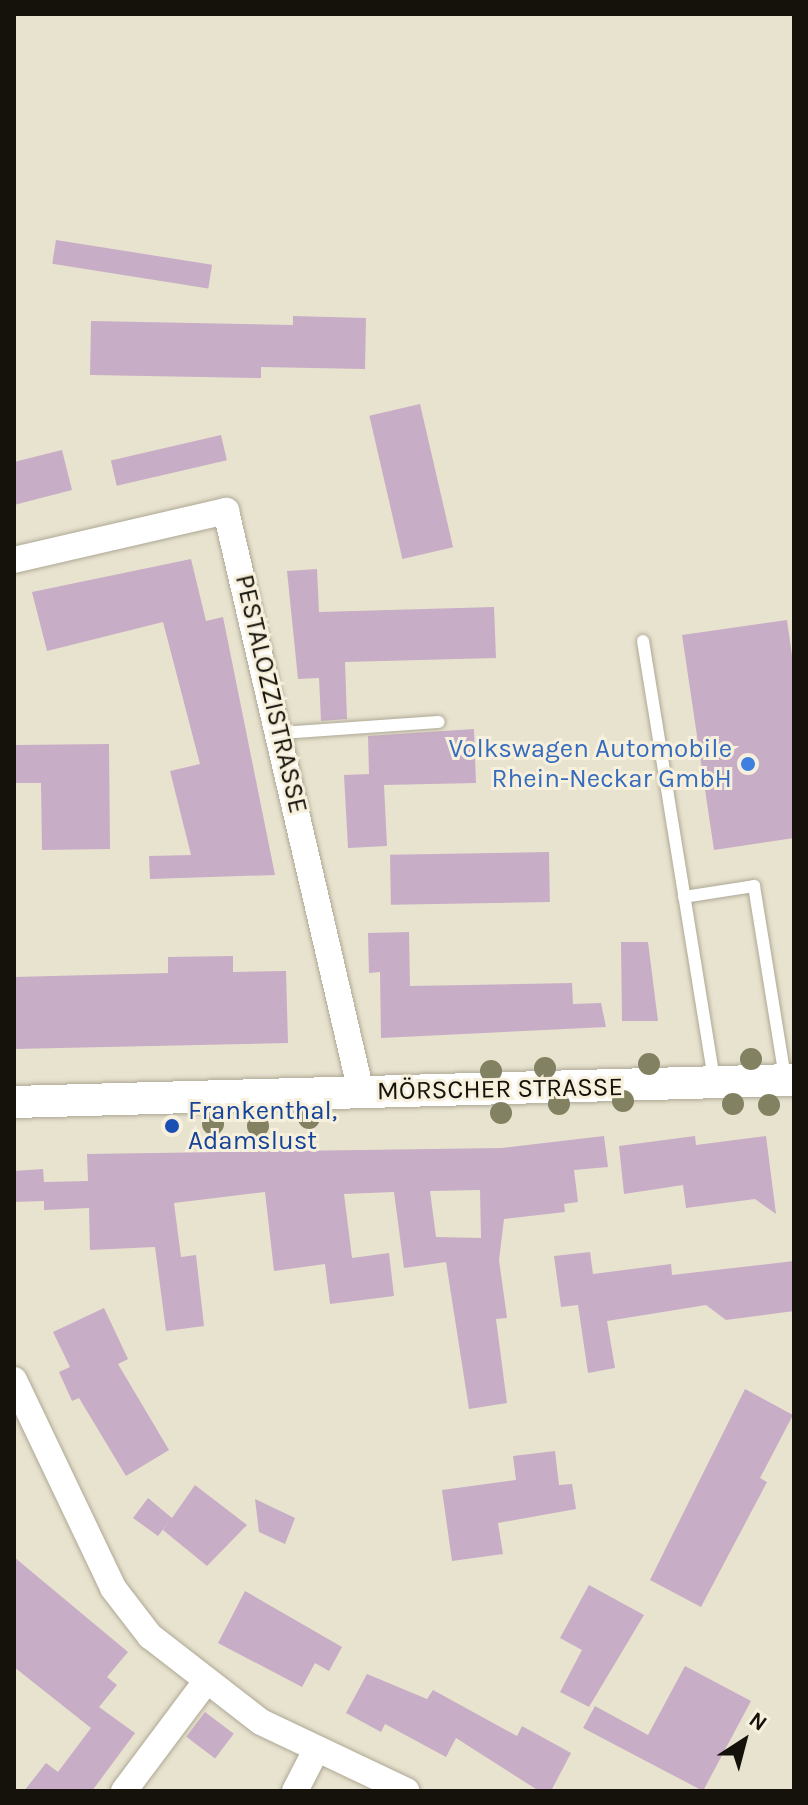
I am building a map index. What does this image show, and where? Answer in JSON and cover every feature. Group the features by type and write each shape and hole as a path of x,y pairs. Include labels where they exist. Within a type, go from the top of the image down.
{"street":[{"name":"PESTALOZZISTRASSE","path":"14,560 226,511 361,1092"},
{"name":"MÖRSCHER STRASSE","path":"14,1102 790,1080"},
{"path":"14,1380 113,1588 150,1636 204,1684 315,1752 406,1791"},
{"path":"124,1791 204,1684"},
{"path":"295,1791 315,1752"}],"lane":[{"path":"643,641 714,1084"},
{"path":"280,733 439,722"},
{"path":"684,897 754,886 790,1080"}],"building":[{"path":"56,240 212,265 208,288 52,264"},
{"path":"293,316 366,318 365,369 261,367 261,378 90,375 91,321 293,325"},
{"path":"420,404 453,547 402,559 369,416"},
{"path":"221,435 227,460 117,486 111,460"},
{"path":"62,450 72,490 14,505 14,462"},
{"path":"191,559 206,621 223,617 275,875 150,879 149,856 191,855 170,771 200,764 163,622 47,651 32,592"},
{"path":"317,569 319,612 494,607 496,658 345,662 347,719 321,721 319,678 298,679 287,571"},
{"name":"Volkswagen Automobile Rhein-Neckar GmbH","path":"787,620 794,670 794,838 714,850 682,635"},
{"path":"474,729 476,783 384,785 387,846 348,848 344,775 369,774 368,736"},
{"path":"109,744 110,849 42,850 41,783 14,783 14,745"},
{"path":"549,852 550,902 391,905 390,855"},
{"path":"409,932 410,986 572,983 573,1004 601,1003 606,1027 381,1038 380,972 369,973 368,933"},
{"path":"621,942 648,942 658,1021 622,1021"},
{"path":"233,956 233,972 286,971 288,1043 14,1049 14,977 168,973 168,957"},
{"path":"604,1136 608,1167 574,1170 578,1202 564,1204 565,1212 504,1219 499,1260 507,1318 496,1319 507,1403 469,1409 446,1262 404,1268 394,1192 344,1194 352,1258 389,1253 394,1296 330,1304 325,1264 274,1271 265,1192 174,1203 181,1257 196,1255 204,1326 166,1331 155,1247 90,1250 89,1208 44,1210 44,1201 14,1202 14,1171 43,1169 44,1182 88,1181 87,1154 502,1148","holes":["480,1190 481,1238 436,1237 430,1191"]},
{"path":"695,1136 696,1145 766,1136 776,1214 755,1199 686,1208 683,1185 624,1194 619,1146"},
{"path":"590,1252 593,1274 671,1264 672,1275 794,1261 794,1311 726,1320 706,1305 607,1321 615,1368 588,1373 578,1305 561,1307 554,1256"},
{"path":"104,1308 128,1359 118,1364 169,1450 126,1476 79,1398 72,1401 59,1372 70,1367 53,1332"},
{"path":"745,1389 793,1415 760,1478 767,1482 701,1607 650,1580"},
{"path":"555,1451 559,1485 572,1484 576,1509 498,1523 503,1554 452,1561 442,1490 516,1480 513,1456"},
{"path":"195,1485 247,1525 207,1566 163,1530 171,1519 158,1536 133,1518 148,1498 172,1518"},
{"path":"255,1499 295,1518 285,1544 259,1532"},
{"path":"14,1557 128,1652 107,1677 117,1685 99,1707 135,1733 92,1791 24,1791 46,1763 58,1772 91,1728 14,1667"},
{"path":"589,1585 644,1615 589,1707 560,1692 582,1650 560,1638"},
{"path":"245,1591 342,1647 329,1671 315,1663 302,1687 218,1643"},
{"path":"685,1666 751,1701 703,1791 583,1728 595,1706 648,1735"},
{"path":"367,1674 427,1699 433,1690 517,1736 522,1726 571,1753 551,1791 539,1791 456,1738 446,1757 385,1724 381,1732 346,1713"},
{"path":"205,1712 234,1734 215,1758 186,1737"}],"place":[{"name":"Volkswagen Automobile Rhein-Neckar GmbH","path":"748,764"},
{"name":"Frankenthal, Adamslust","path":"172,1126"}]}
